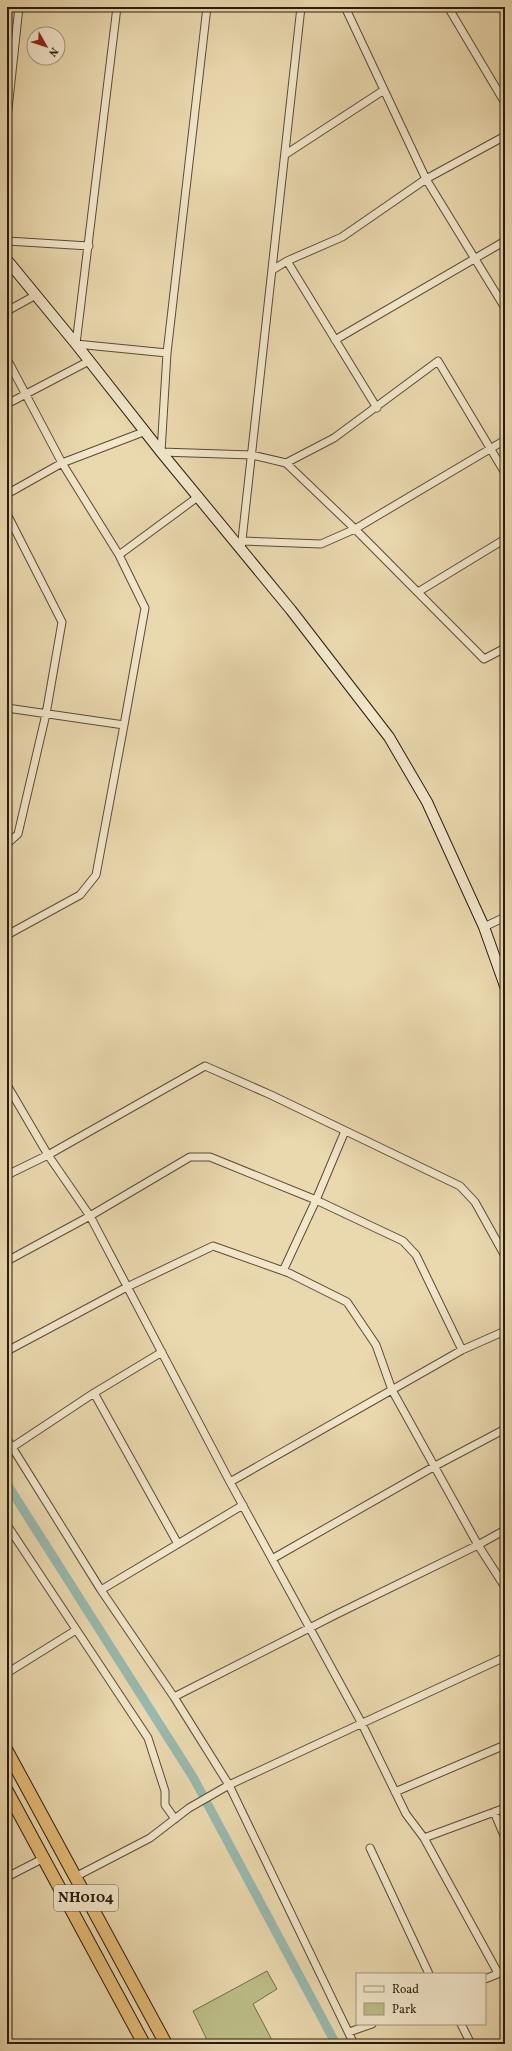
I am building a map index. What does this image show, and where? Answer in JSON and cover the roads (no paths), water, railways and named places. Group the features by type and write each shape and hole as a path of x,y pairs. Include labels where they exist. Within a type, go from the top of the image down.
{"highway":[{"name":"NH0104","path":"7,1751 166,2044"},
{"name":"NH0104","path":"7,1791 144,2044"}],"main road":[{"path":"7,260 146,431 161,452 242,545 389,736 427,802 484,927 505,986"}],"street":[{"path":"7,118 19,7"},
{"path":"117,7 76,344 167,353"},
{"path":"207,7 167,353 161,452 252,455 286,463 355,529 484,659 505,648"},
{"path":"301,7 274,269 242,545 321,544 355,529 505,440"},
{"path":"345,7 426,179 505,308"},
{"path":"448,7 505,103"},
{"path":"286,154 384,90"},
{"path":"274,269 287,261 342,237 426,179 505,136"},
{"path":"7,241 89,246"},
{"path":"335,340 505,241"},
{"path":"287,261 377,408"},
{"path":"7,311 36,295"},
{"path":"7,359 27,394 62,463 119,555 145,608 96,875 80,895 7,935"},
{"path":"7,404 89,361"},
{"path":"286,463 334,438 377,408 438,361 471,419 492,448 505,473"},
{"path":"7,494 62,463 146,431"},
{"path":"119,555 199,496"},
{"path":"7,514 62,622 46,714 18,834 7,844"},
{"path":"418,592 505,539"},
{"path":"7,708 124,725"},
{"path":"484,927 505,917"},
{"path":"7,1175 48,1155 205,1066 271,1095 460,1186 475,1202 505,1256"},
{"path":"7,1085 48,1155 90,1216 230,1482 361,1722 406,1814 424,1838 502,1972 486,1979"},
{"path":"283,1271 346,1131"},
{"path":"7,1261 90,1216 190,1157 210,1158 316,1200 403,1241 416,1255 462,1350"},
{"path":"7,1351 127,1286 214,1246 283,1271 347,1302 376,1345 392,1390 478,1545 505,1586"},
{"path":"230,1482 462,1350 505,1331"},
{"path":"11,1448 94,1392 162,1352"},
{"path":"94,1392 178,1544"},
{"path":"272,1559 435,1466 505,1429"},
{"path":"7,1439 11,1448 100,1590 174,1697 229,1785 354,2044"},
{"path":"100,1590 243,1505"},
{"path":"7,1525 148,1738 165,1791 165,1805 175,1819"},
{"path":"174,1697 310,1629 336,1614 478,1545 505,1530"},
{"path":"7,1673 76,1630"},
{"path":"75,1877 150,1838 189,1808 229,1785 361,1722 505,1657"},
{"path":"395,1792 505,1745"},
{"path":"424,1838 505,1808"},
{"path":"494,1812 505,1838"},
{"path":"370,1848 429,1973"},
{"path":"7,1877 44,1858"},
{"path":"349,2032 369,2025"},
{"path":"462,2025 471,2044"}],"waterway":[{"path":"7,1484 193,1777 336,2044"}]}
